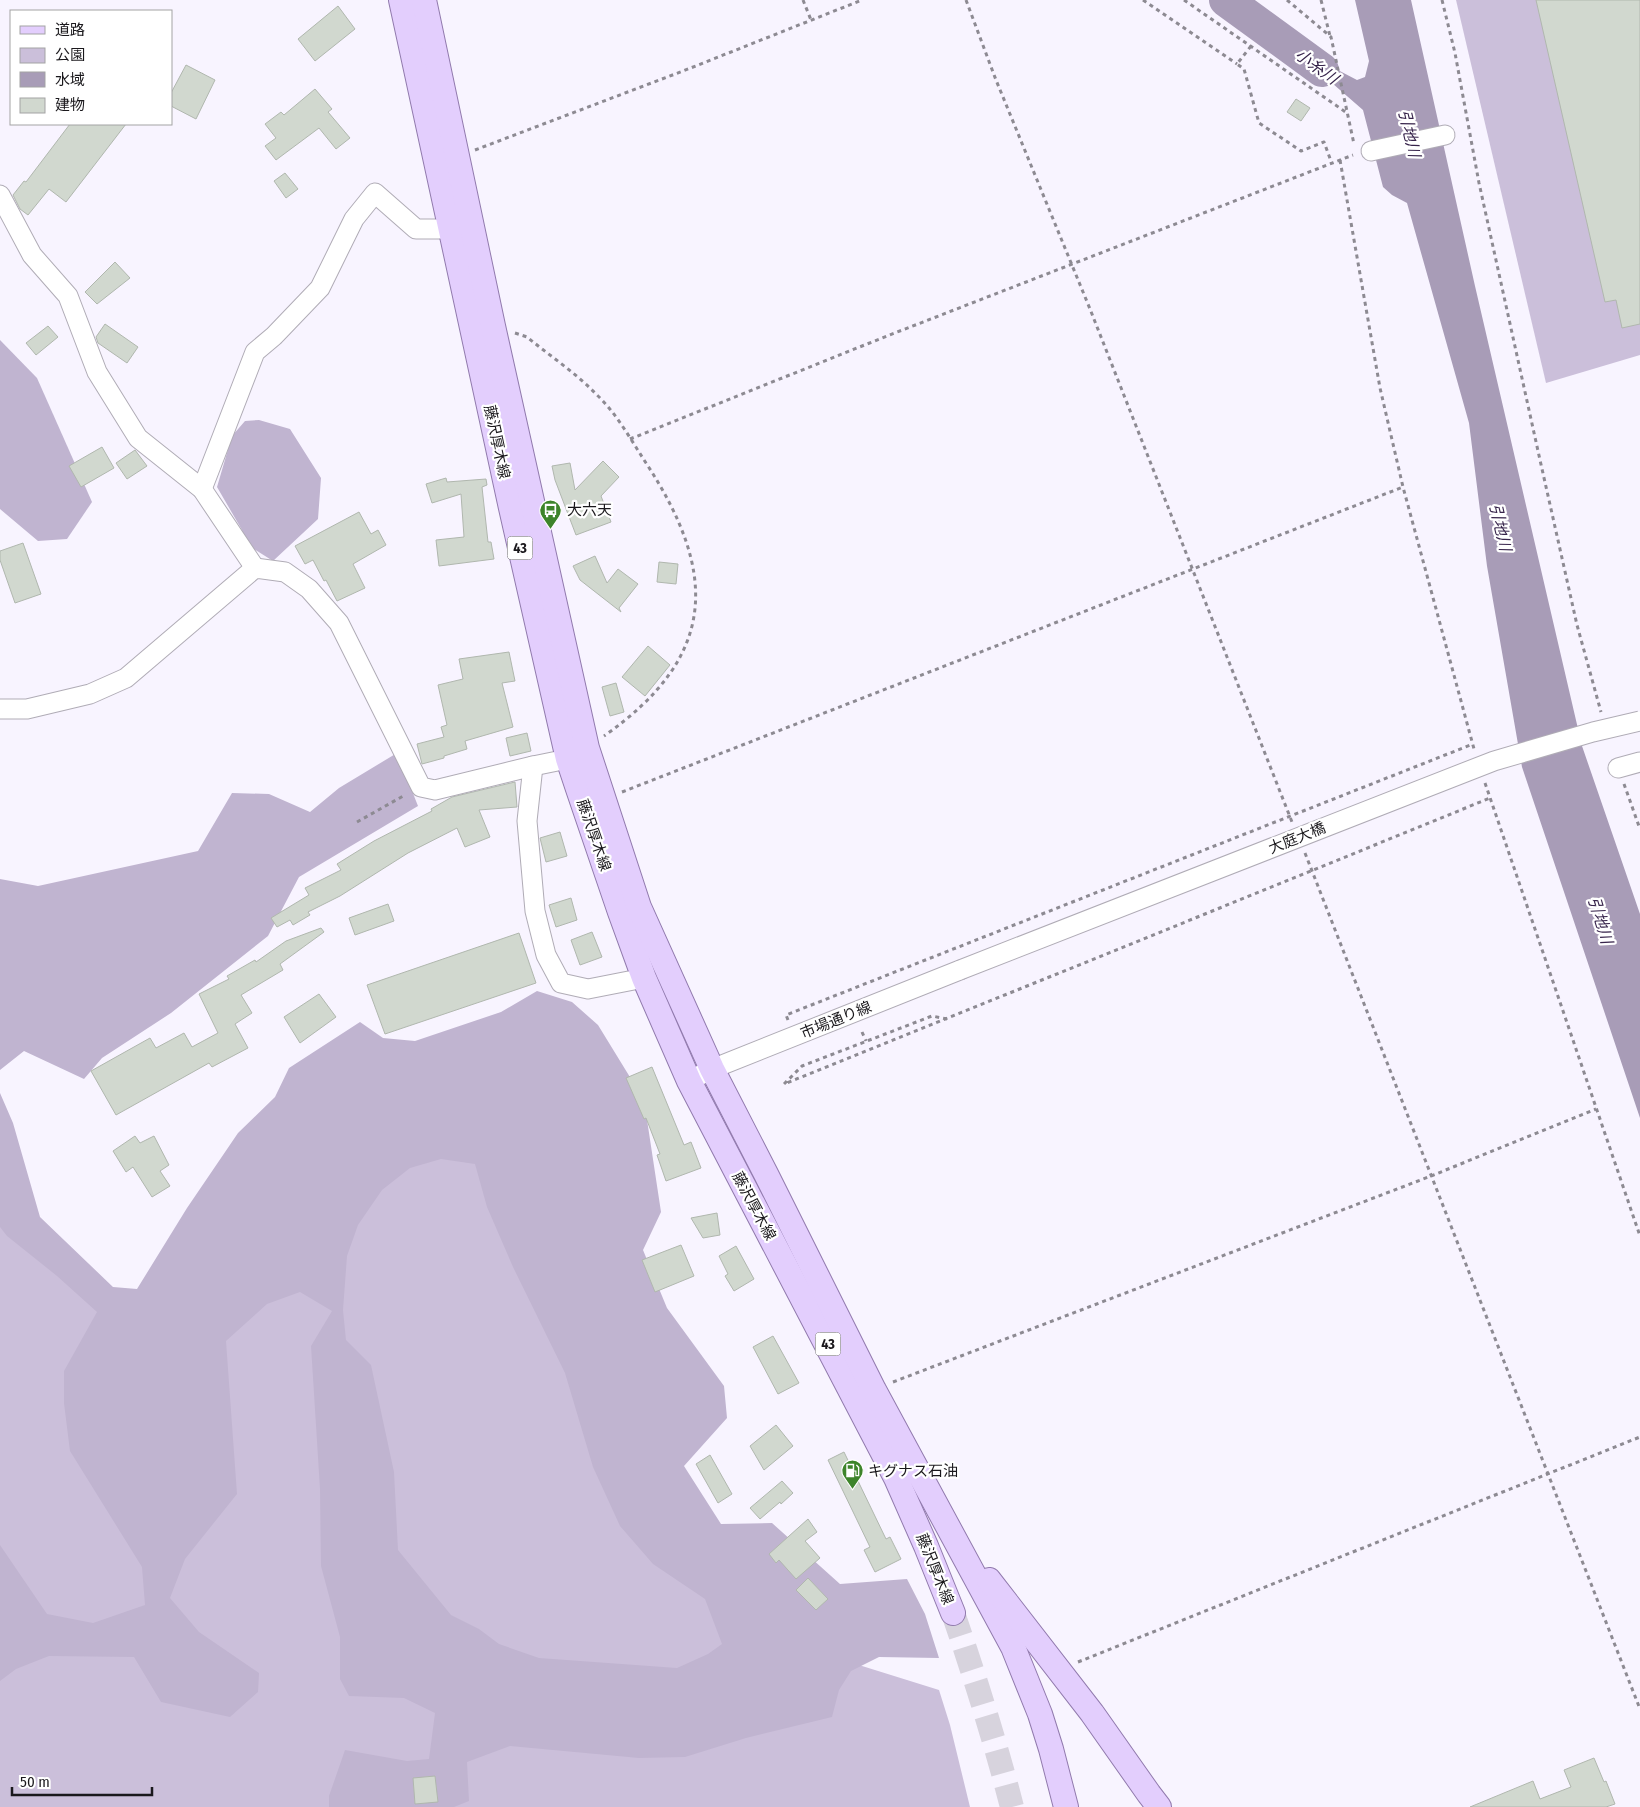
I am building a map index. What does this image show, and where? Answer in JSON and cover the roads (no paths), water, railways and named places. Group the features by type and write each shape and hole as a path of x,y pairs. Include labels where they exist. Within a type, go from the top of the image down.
{"main road":[{"name":"藤沢厚木線","path":"401,0 511,508 581,754 620,912 644,978 689,1081 896,1478 953,1613"},
{"name":"藤沢厚木線","path":"424,0 534,504 581,754 603,800 639,907 712,1070 874,1390 1013,1647 1028,1682 1051,1749 1066,1807"},
{"name":"藤沢厚木線","path":"945,1523 1092,1713 1159,1807"}],"street":[{"path":"1364,152 1445,135"},
{"path":"202,489 255,352 274,336 320,288 354,219 376,193 416,229 451,229"},
{"path":"0,195 32,255 68,296 97,372 138,438 202,489 255,568"},
{"path":"0,709 27,709 90,694 126,678 255,568 285,572 309,589 338,622 421,786 434,790 581,754"},
{"name":"大庭大橋","path":"960,970 1494,761 1593,732 1640,721"},
{"path":"1618,768 1640,762"},
{"path":"534,766 528,830 534,911 546,955 561,982 588,989 644,978"},
{"name":"市場通り線","path":"689,1081 960,970"}],"water":[{"name":"引地川","path":"1355,0 1411,0 1475,286 1582,746 1640,914 1640,1118 1522,767 1487,566 1469,423 1407,203 1392,195 1383,187 1363,110 1286,43 1357,80 1365,77 1369,61"}],"waterway":[{"name":"小糸川","path":"1226,0 1322,70"}],"tunnel":[{"path":"953,1613 999,1758 1012,1807"}],"place":[{"name":"大六天","path":"551,529"},
{"name":"キグナス石油","path":"852,1490"}]}
